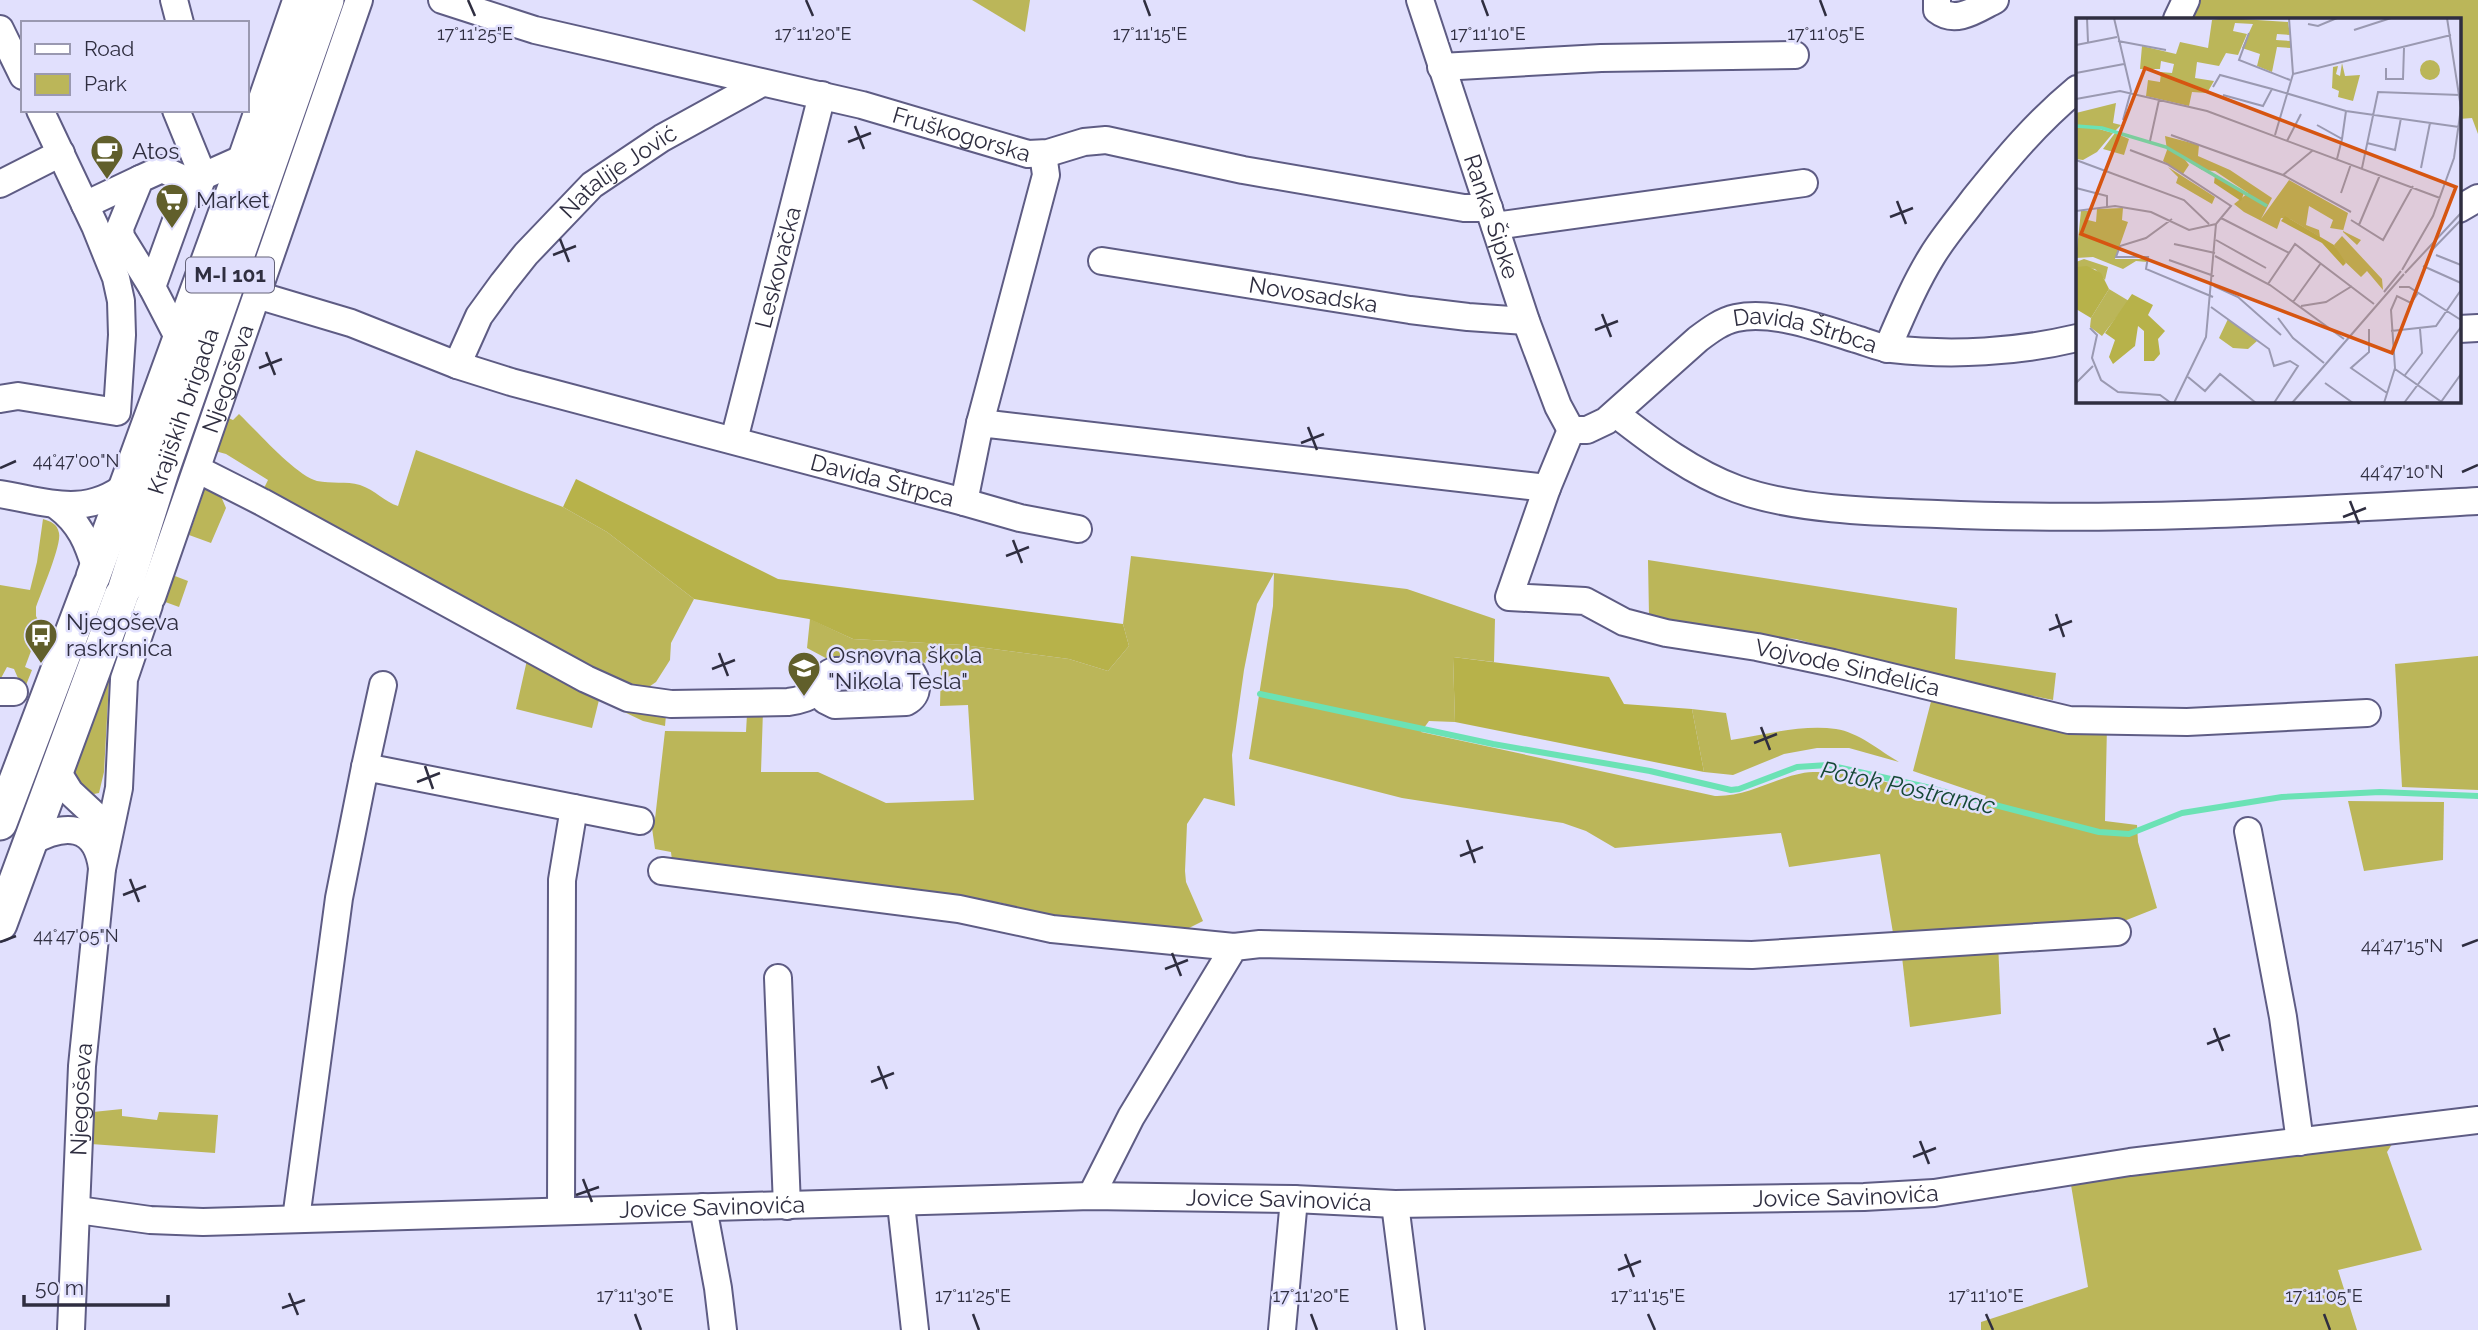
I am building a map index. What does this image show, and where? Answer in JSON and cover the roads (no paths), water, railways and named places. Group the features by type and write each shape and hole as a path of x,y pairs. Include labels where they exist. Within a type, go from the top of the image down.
{"main road":[{"name":"Krajiških brigada","path":"0,823 127,485 300,0"},
{"name":"Krajiških brigada","path":"1,925 57,771 137,596 162,471 327,0"}],"street":[{"path":"174,0 179,21"},
{"name":"Njegoševa","path":"71,1330 82,1066 104,858 119,788 124,679 137,596 178,517 197,470 359,0"},
{"name":"Fruškogorska","path":"442,0 535,30 822,95 1028,155 1043,154 1084,142 1106,140 1243,170 1464,208 1492,217 1804,183"},
{"name":"Ranka Šipke","path":"1420,0 1526,321 1558,407 1571,430"},
{"path":"1937,0 1937,10 1950,17 1962,16 1995,0"},
{"path":"2177,18 2183,11 2186,0"},
{"path":"0,29 21,72"},
{"path":"1441,67 1601,58 1795,55"},
{"name":"Natalije Jović","path":"457,365 479,316 503,283 526,254 593,185 662,138 762,83"},
{"path":"1887,349 1914,289 1944,239 2018,143 2042,118 2076,90"},
{"name":"Leskovačka","path":"734,440 822,95"},
{"path":"0,399 18,396 117,412 122,335 121,301 109,257 41,112"},
{"path":"176,112 203,176"},
{"path":"155,292 203,176 190,112"},
{"path":"0,184 61,153"},
{"name":"Davida Štrpca","path":"257,295 351,323 457,365 594,406 734,440 964,502 980,423 1046,175 1043,154"},
{"path":"85,205 162,169 203,176 246,157"},
{"path":"140,179 120,228 121,237 155,292 179,339"},
{"path":"2460,208 2478,198"},
{"name":"Novosadska","path":"1102,261 1410,310 1526,321"},
{"name":"Davida Štrbca","path":"1571,430 1596,427 1616,414 1698,338 1737,318 1801,323 1887,349 1921,352 1993,350 2053,344 2076,338"},
{"path":"2460,329 2478,328"},
{"path":"1616,414 1658,446 1696,469 1738,489 1820,506 1911,513 2098,518 2202,516 2478,501"},
{"path":"980,423 1547,488"},
{"name":"Vojvode Sinđelića","path":"1571,430 1547,488 1509,597 1585,601 1624,622 1665,633 1756,647 1833,663 2069,719 2187,723 2367,713"},
{"path":"197,470 262,502 606,690 628,698 671,704 769,704 815,696"},
{"path":"0,494 57,506 99,502 127,485"},
{"path":"964,502 1020,519 1078,529"},
{"path":"57,506 79,526 86,540 93,577"},
{"path":"296,1219 339,898 383,685"},
{"path":"365,767 640,821"},
{"name":"Njegoševa","path":"57,771 70,792 99,819 104,858"},
{"path":"561,1211 562,880 574,808"},
{"path":"31,842 49,832 62,829 78,832 95,846 104,858"},
{"path":"2248,831 2283,1017 2300,1142"},
{"path":"662,872 959,909 1052,929 1234,947 1274,944 1752,955 2117,932"},
{"path":"1091,1196 1137,1106 1234,947"},
{"path":"778,978 787,1206"},
{"name":"Jovice Savinovića","path":"78,1210 126,1218 190,1222 901,1204 1091,1196 1294,1199 1395,1204 1835,1198 1934,1193 2130,1162 2478,1120"},
{"path":"1282,1330 1294,1199"},
{"path":"901,1204 915,1330"},
{"path":"1395,1204 1411,1330"},
{"path":"703,1207 723,1330"}],"waterway":[{"name":"Potok Postranac","path":"1260,694 1493,744 1650,771 1731,790 1797,767 1828,765 1922,786 2099,832 2129,834 2182,813 2282,797 2380,792 2478,796"}],"place":[{"name":"Atos","path":"107,181"},
{"name":"Market","path":"172,230"},
{"name":"Njegoševa raskrsnica","path":"41,665"},
{"name":"Osnovna škola \"Nikola Tesla\"","path":"804,698"}]}
